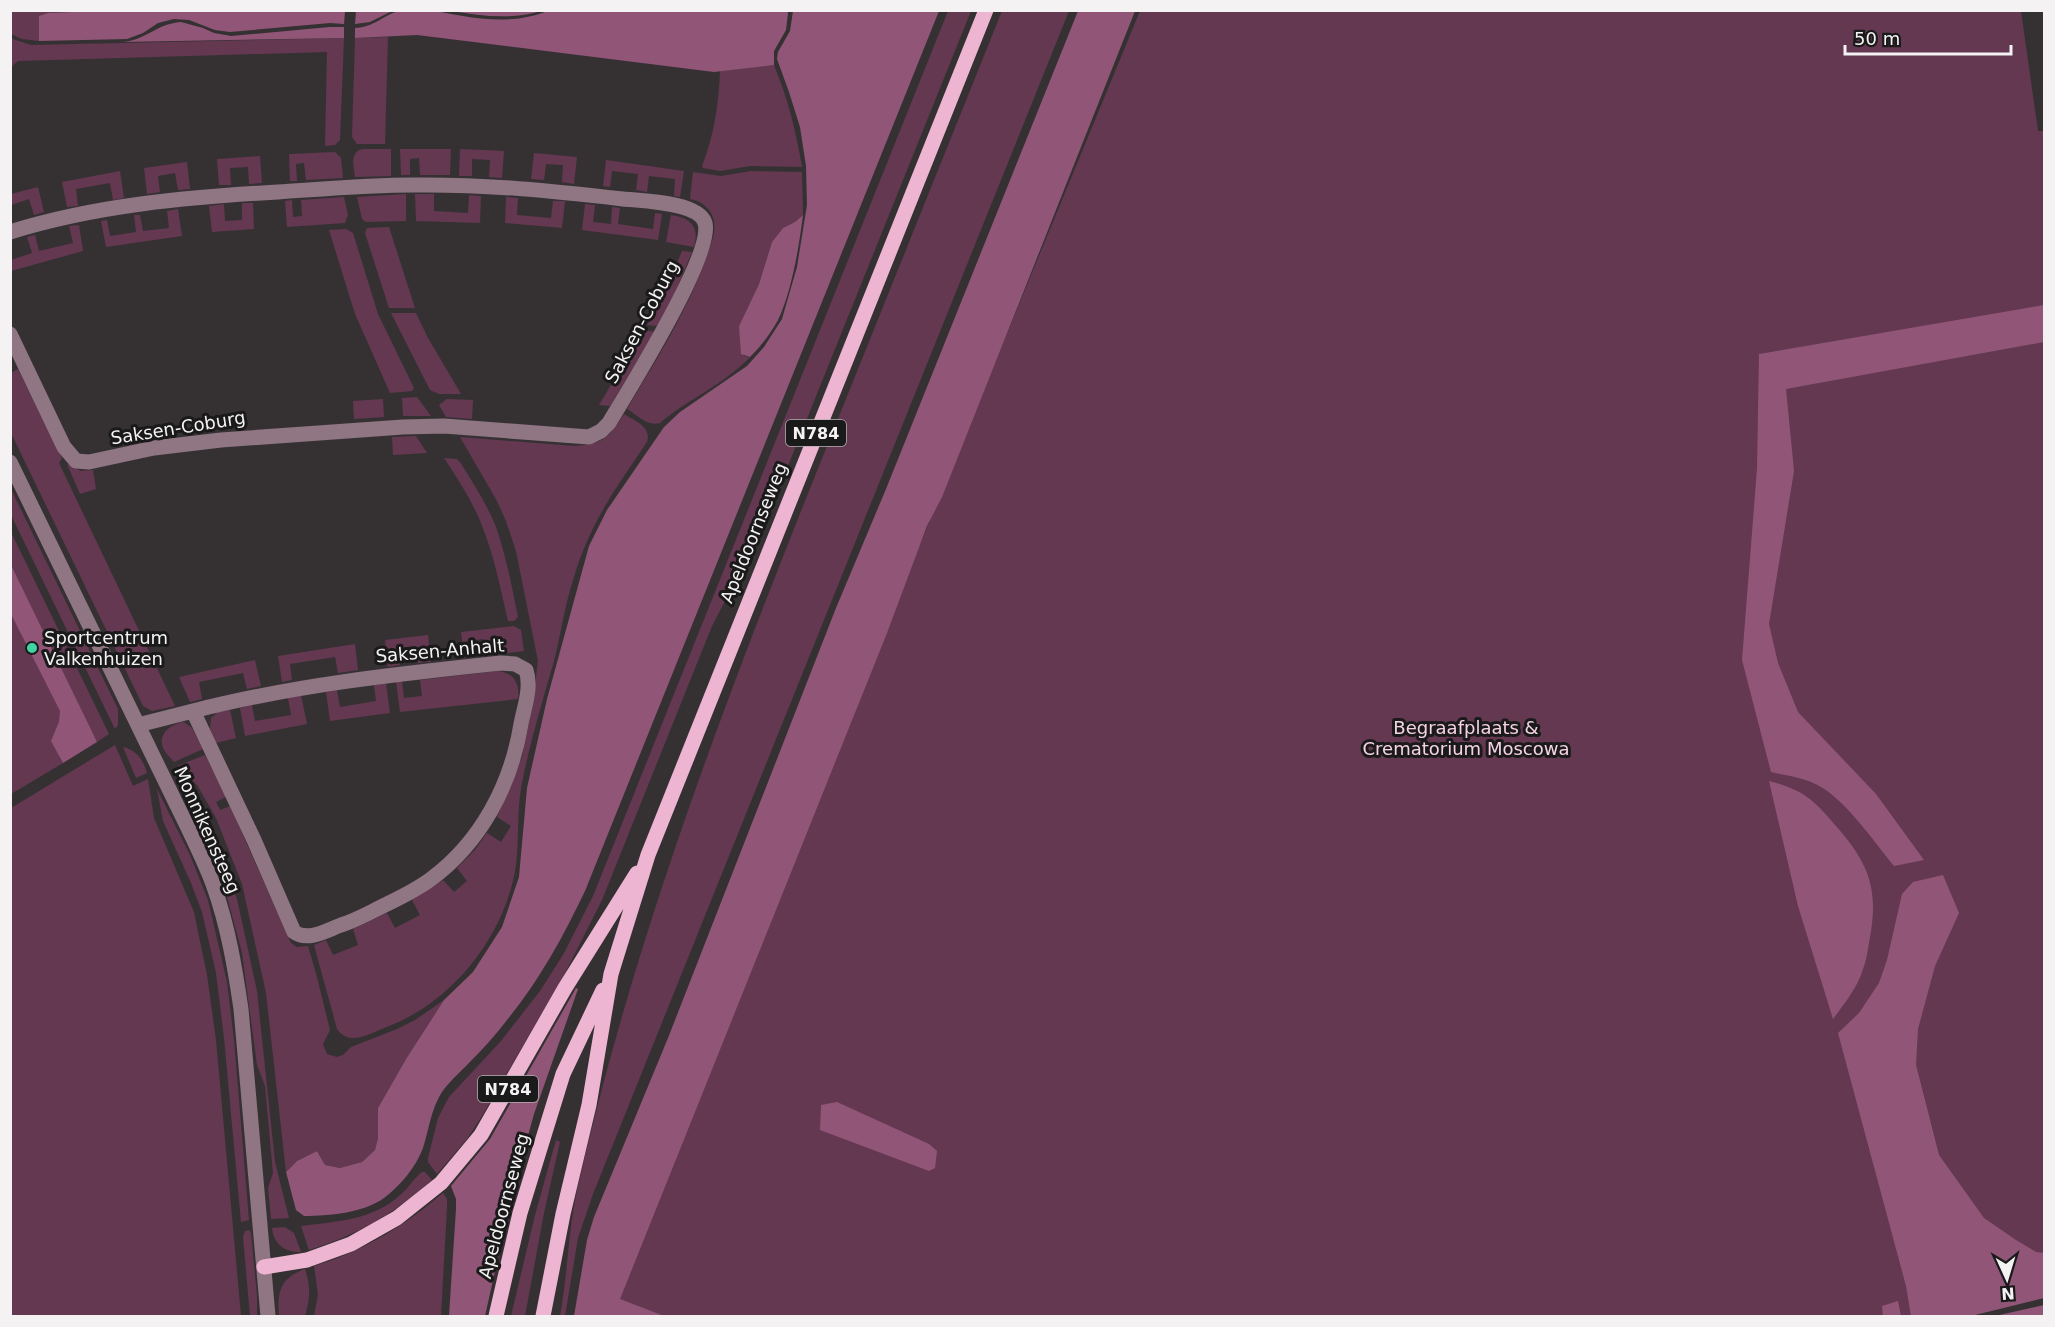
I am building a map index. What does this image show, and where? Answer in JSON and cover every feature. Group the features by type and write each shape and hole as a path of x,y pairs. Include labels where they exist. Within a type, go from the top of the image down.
{"main road":[{"name":"Apeldoornseweg","path":"543,1317 563,1214 589,1104 611,974 648,855 986,10"},
{"name":"N784","path":"264,1267 307,1260 351,1244 397,1218 441,1184 481,1135 566,988 648,855"},
{"name":"Apeldoornseweg","path":"496,1317 520,1213 562,1074 611,974"}],"street":[{"name":"Saksen-Coburg","path":"10,232 71,217 214,196 411,184 567,192 683,206 702,216 705,223 700,251 684,294 609,423 601,431 589,437 444,426 403,427 221,440 154,448 89,462 76,461 64,447 10,334"},
{"name":"Monnikensteeg","path":"10,462 214,886 231,948 241,1009 268,1317"},
{"name":"Saksen-Anhalt","path":"138,725 193,711 294,689 364,678 501,663 521,666 526,670 528,676 515,756 498,799 468,844 432,878 409,893 350,922 308,937 294,932 254,840 193,711"}],"green space":[{"path":"10,11 97,11 48,13 40,16 39,41 22,39 11,34"},
{"path":"948,11 971,11 763,528 712,626 602,900 562,979 482,1116 467,1139 437,1174 428,1162 428,1158 438,1118 449,1097 501,1041 540,991 563,955 593,896"},
{"path":"1002,11 1069,11 593,1194 578,1238 565,1316 560,1316 578,1186 600,1096 652,917 745,654"},
{"name":"Begraafplaats & Crematorium Moscowa","path":"1140,11 2021,11 2038,131 2044,131 2044,1291 1949,1316 604,1316 604,1310"},
{"path":"388,37 385,144 357,144 352,137 355,38"},
{"path":"10,38 31,45 344,38 340,140 335,145 325,146 327,52 18,61 11,67"},
{"path":"774,65 791,115 802,167 750,166 720,171 703,168 715,119 720,71"},
{"path":"362,149 391,149 391,176 355,177 354,157"},
{"path":"400,149 451,149 450,175 420,175 419,158 410,159 410,175 401,175"},
{"path":"460,149 504,151 502,178 489,177 490,160 472,159 472,176 459,176"},
{"path":"335,152 341,158 343,178 306,180 304,163 296,164 297,181 290,181 289,154"},
{"path":"534,153 577,157 574,184 562,182 563,165 546,164 544,180 531,179"},
{"path":"260,156 262,183 249,184 248,167 230,168 231,185 219,185 217,159"},
{"path":"606,160 684,171 680,197 674,196 675,179 649,176 647,192 636,190 638,174 612,171 610,187 603,186"},
{"path":"187,162 190,189 178,190 175,173 158,176 160,192 147,194 144,168"},
{"path":"120,171 124,198 113,200 110,183 76,189 78,206 67,207 62,182"},
{"path":"751,171 802,172 803,215 783,228 772,242 759,284 739,326 744,356 750,357 740,367 660,423 647,422 627,409 680,317 698,278 713,236 714,222 711,213 699,202 690,199 693,172 721,176"},
{"path":"38,187 44,212 34,215 29,199 11,205 11,194"},
{"path":"406,194 406,221 366,222 362,219 357,197"},
{"path":"415,194 434,194 434,211 468,213 469,195 481,196 480,223 416,221"},
{"path":"344,197 348,215 345,223 287,227 285,201 292,200 293,217 302,216 301,200"},
{"path":"506,197 518,198 517,215 551,218 553,201 565,201 562,228 505,223"},
{"path":"242,203 253,203 254,229 212,232 209,206 224,204 225,221 242,220"},
{"path":"585,204 595,205 593,222 611,224 612,207 620,208 618,224 653,229 655,213 662,214 658,240 582,230"},
{"path":"178,209 182,236 106,247 101,221 107,220 110,236 136,232 134,215 140,215 143,231 169,228 167,211"},
{"path":"671,215 683,218 692,224 696,234 694,247 666,242"},
{"path":"79,225 83,251 11,271 11,260 32,253 27,237 35,235 39,251 73,243 69,226"},
{"path":"389,227 415,308 389,308 365,233 367,228"},
{"path":"346,229 353,233 378,314 414,388 412,391 390,393 355,314 329,230"},
{"path":"682,251 692,252 675,293 658,326 647,325 662,300"},
{"path":"391,313 416,313 461,394 439,394 430,390"},
{"path":"644,330 655,332 610,406 599,405"},
{"path":"18,369 62,458 59,463 175,706 152,711 143,706 11,433 11,373"},
{"path":"417,397 431,416 403,416 402,398"},
{"path":"383,399 384,417 354,419 353,401"},
{"path":"447,399 473,400 472,419 446,417 439,405"},
{"path":"624,414 645,428 647,442 614,491 596,523 580,558 571,587 524,772 520,797 516,865 501,916 489,940 473,962 435,1000 413,1015 369,1035 355,1038 342,1035 337,1029 314,945 326,940 333,955 358,945 353,929 387,913 395,928 420,915 412,900 443,880 454,892 467,881 457,868 474,851 487,833 501,842 511,826 497,817 522,757 533,702 538,661 516,551 506,521 460,437 574,446 592,444 609,434"},
{"path":"416,436 427,453 393,455 392,437"},
{"path":"444,458 457,459 460,462 480,494 496,527 518,617 514,621 508,621 495,564 480,521"},
{"path":"67,464 81,471 93,470 96,489 80,494"},
{"path":"11,489 118,709 118,725 115,729 11,515"},
{"name":"Sportcentrum Valkenhuizen","path":"10,530 109,734 97,742 94,736 59,756 63,763 11,794"},
{"path":"514,626 521,630 524,651 486,656 484,639 466,641 467,657 464,658 461,632"},
{"path":"428,635 431,662 418,663 416,646 399,648 400,665 388,667 385,640"},
{"path":"355,644 358,670 338,673 335,657 290,664 292,680 282,682 278,656"},
{"path":"255,660 261,686 247,689 243,673 199,682 202,699 190,702 179,677"},
{"path":"498,671 508,674 515,680 518,699 400,712 396,682 402,682 404,698 422,696 420,680"},
{"path":"386,683 390,713 330,721 326,692 337,690 340,707 376,701 374,685"},
{"path":"301,695 307,724 245,736 240,708 252,705 255,721 291,715 288,698"},
{"path":"230,710 236,738 216,743 210,729 211,718 218,712"},
{"path":"184,722 192,728 203,749 174,762 164,750 163,735 174,725"},
{"path":"115,745 133,786 148,779 154,818 194,912 207,975 216,1040 241,1316 11,1316 11,808"},
{"path":"123,747 139,756 147,773 136,778"},
{"path":"205,755 226,797 216,802 220,810 230,806 291,943 297,947 308,946 330,1030 323,1044 327,1054 337,1057 343,1055 351,1047 415,1020 444,1000 378,1108 378,1138 375,1150 362,1162 340,1168 325,1165 317,1151 297,1161 286,1172 266,993 242,884 216,818 197,785 177,766"},
{"path":"178,779 202,808 214,833 237,899 257,991 275,1162 289,1218 271,1219 268,1188 273,1173 265,1086 257,1065 242,953 225,889"},
{"path":"157,789 190,855 208,900 227,982 249,1220 241,1222 216,973 202,912 163,821"},
{"path":"556,1140 560,1142 525,1316 511,1316 535,1215"},
{"path":"422,1172 425,1172 432,1180 404,1203 343,1238 309,1250 301,1226 353,1218 377,1210 399,1196"},
{"path":"443,1193 447,1199 447,1207 441,1316 314,1316 318,1294 314,1266 350,1253 383,1236"},
{"path":"285,1227 294,1233 301,1252 285,1249 278,1243 272,1228"},
{"path":"249,1230 257,1296 257,1316 250,1316 243,1237 245,1231"},
{"path":"305,1269 309,1293 305,1316 279,1316 280,1293 285,1281"}],"shaded area":[{"path":"345,10 344,24 330,23 230,32 215,30 189,20 174,19 158,23 143,33 127,39 39,41 39,16 48,13"},
{"path":"356,10 392,11 370,22 355,24"},
{"path":"403,10 426,10 474,18 496,19 529,17 550,10 787,10 788,13 786,30 774,51 774,65 714,72 417,35 355,38 355,28 368,26"},
{"path":"541,10 519,16 485,16 452,11"},
{"path":"793,11 939,11 585,891 568,925 550,958 519,1005 493,1038 442,1092 433,1112 420,1155 402,1182 384,1198 366,1207 335,1214 304,1216 296,1210 286,1172 297,1161 317,1151 325,1165 340,1168 362,1162 375,1150 378,1138 378,1108 444,1000 473,972 502,927 519,877 527,788 547,699 589,546 607,510 664,427 680,412 747,366 764,347 782,319 797,267 807,205 806,166 800,127 777,59 778,52 790,31"},
{"path":"1078,11 1135,11 942,497 927,526 887,633 620,1299 664,1316 574,1316 587,1240 594,1217 668,1038 836,608"},
{"path":"181,22 231,36 344,27 344,38 121,42 137,39 164,26"},
{"path":"803,215 791,282 778,320 766,339 750,357 741,354 739,326 759,284 772,242 783,228"},
{"path":"2044,305 2044,342 1786,389 1794,471 1769,624 1778,663 1798,712 1876,794 1924,860 1894,866 1841,802 1831,794 1809,781 1771,772 1742,660 1757,469 1759,354"},
{"path":"10,563 97,742 63,763 51,741 59,722 60,711 11,614"},
{"path":"1769,781 1799,792 1820,808 1856,851 1872,890 1872,920 1861,976 1833,1019 1798,906"},
{"path":"1943,875 1959,913 1935,966 1918,1029 1916,1065 1939,1155 1984,1218 2036,1252 2044,1253 2044,1298 1971,1316 1911,1316 1906,1286 1838,1033 1859,1013 1879,983 1887,960 1902,894 1913,882"},
{"path":"576,988 578,989 534,1114 514,1186 485,1316 449,1316 456,1209 456,1199 451,1186 490,1139"},
{"path":"837,1102 929,1144 937,1151 935,1168 929,1171 820,1130 821,1105"},
{"path":"1898,1301 1901,1316 1883,1316 1882,1306"},
{"path":"2044,1305 2044,1316 1995,1316"}],"place":[{"name":"Sportcentrum Valkenhuizen","path":"32,648"}]}
